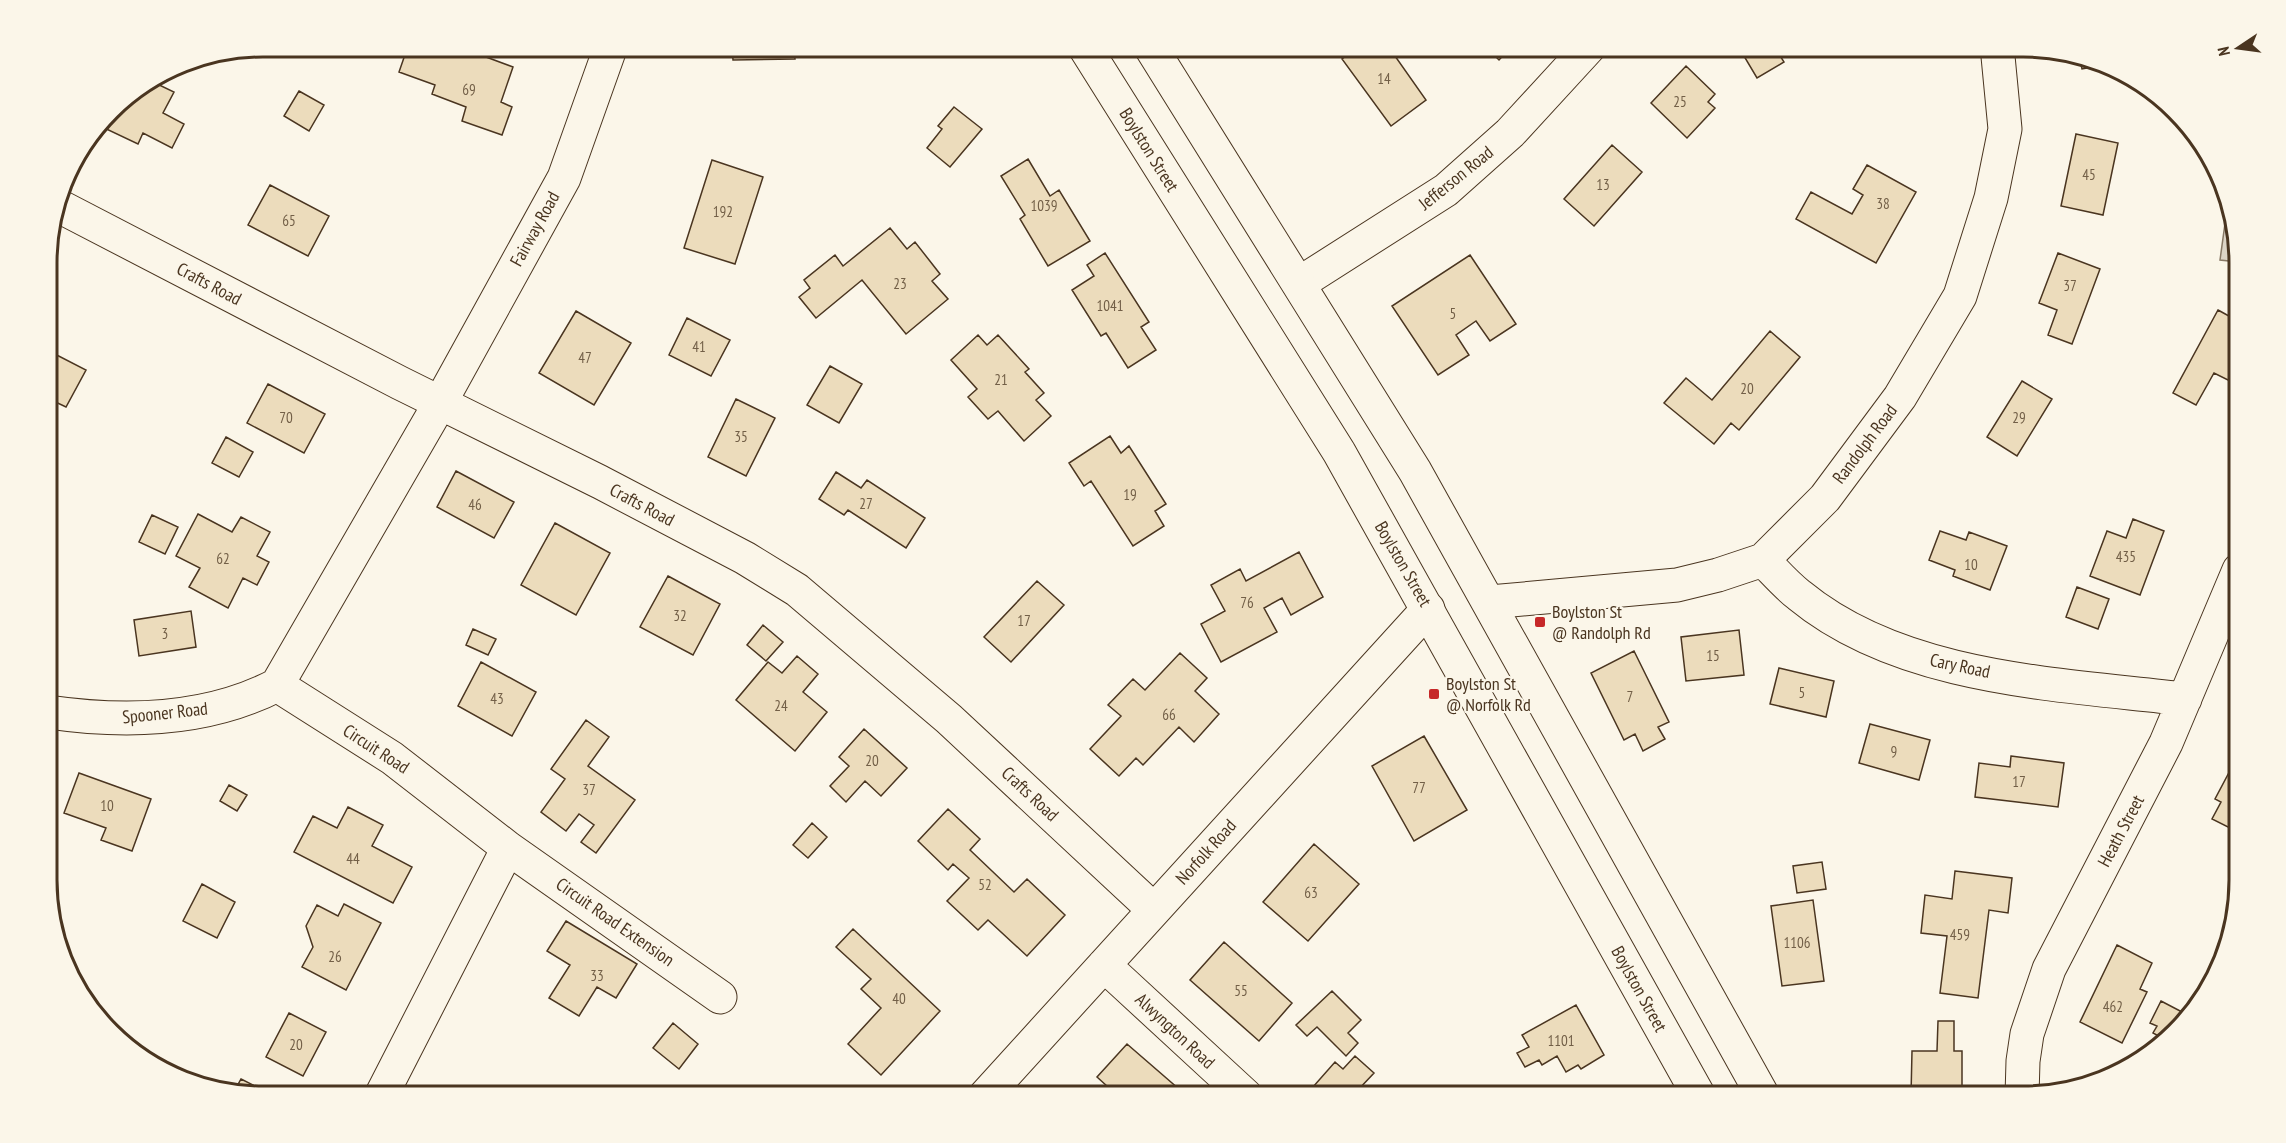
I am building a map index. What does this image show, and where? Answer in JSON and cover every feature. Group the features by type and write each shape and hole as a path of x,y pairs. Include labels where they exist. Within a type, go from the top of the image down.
{"main road":[{"name":"Fairway Road","path":"440,403 564,178 607,57"},
{"name":"Boylston Street","path":"1091,57 1312,408 1428,609 1693,1086"},
{"path":"1157,57 1404,453 1490,602 1757,1086"},
{"name":"Jefferson Road","path":"1300,283 1446,190 1510,133 1580,57"},
{"name":"Randolph Road","path":"1490,602 1677,585 1718,575 1763,560 1825,498 1900,397 1960,296 1991,198 2005,129 1998,57"},
{"name":"Crafts Road","path":"64,209 745,558 797,590 949,718 1154,910"},
{"path":"277,686 440,403"},
{"name":"Cary Road","path":"1763,560 1808,602 1835,620 1894,650 1958,668 2090,688 2185,699"},
{"name":"Heath Street","path":"2022,1086 2027,1034 2049,969 2129,817 2185,699 2229,594"},
{"name":"Norfolk Road","path":"994,1086 1428,609"},
{"name":"Spooner Road","path":"57,713 109,718 194,712 230,705 277,686"},
{"name":"Circuit Road","path":"277,686 392,758 508,848"},
{"path":"386,1086 508,848"},
{"name":"Circuit Road Extension","path":"508,848 720,997"},
{"name":"Alwyngton Road","path":"1104,965 1235,1086"}],"shaded area":[{"path":"2225,225 2229,261 2220,260"}],"building":[{"path":"404,57 486,57 513,67 501,102 512,107 502,135 462,121 466,107 432,94 435,85 399,72"},
{"path":"733,57 795,57 795,59 733,60"},
{"path":"1345,57 1396,57 1426,100 1391,126 1342,59"},
{"path":"1745,57 1781,57 1784,62 1757,78"},
{"path":"1686,66 1715,94 1708,102 1715,108 1687,138 1651,103"},
{"path":"160,85 174,92 163,113 184,124 172,148 143,133 138,144 107,129 127,108"},
{"path":"299,91 324,105 309,131 284,116"},
{"path":"954,107 982,129 950,167 927,148 942,129 938,126"},
{"path":"2076,134 2118,143 2103,215 2061,206"},
{"path":"1612,145 1642,172 1594,226 1564,199"},
{"path":"1028,159 1050,196 1059,190 1090,241 1048,266 1020,219 1025,215 1001,176"},
{"path":"712,160 763,177 735,264 684,248"},
{"path":"1867,165 1916,192 1876,263 1796,219 1811,192 1852,214 1863,195 1853,189"},
{"path":"270,185 329,216 308,256 248,225"},
{"path":"890,228 907,249 915,242 940,274 932,281 948,299 906,334 862,280 816,318 799,297 810,288 804,280 835,255 843,266"},
{"path":"1105,253 1149,322 1141,327 1156,350 1128,368 1106,333 1101,336 1072,290 1094,276 1087,265"},
{"path":"2058,253 2100,269 2072,344 2048,335 2057,310 2039,303"},
{"path":"1470,255 1516,324 1490,341 1476,321 1456,335 1469,355 1438,375 1392,306"},
{"path":"2218,310 2229,316 2228,380 2214,373 2196,405 2173,393"},
{"path":"576,311 631,343 594,405 539,373"},
{"path":"687,318 730,340 711,376 669,355"},
{"path":"1770,331 1800,357 1739,430 1731,423 1714,444 1664,403 1686,378 1712,400"},
{"path":"978,335 987,345 998,335 1029,369 1025,372 1044,393 1036,400 1051,416 1024,441 998,411 988,419 968,397 977,389 951,360"},
{"path":"57,355 86,370 66,407 57,403"},
{"path":"830,366 862,384 839,423 807,405"},
{"path":"2022,381 2052,399 2017,456 1987,437"},
{"path":"268,384 325,414 304,453 247,423"},
{"path":"736,399 775,418 746,476 708,457"},
{"path":"1110,436 1121,453 1129,446 1166,504 1155,511 1164,526 1133,546 1091,481 1084,486 1069,463"},
{"path":"226,437 253,452 239,477 212,463"},
{"path":"456,471 514,502 494,538 437,507"},
{"path":"836,472 861,488 867,480 925,518 906,548 848,510 844,515 819,499"},
{"path":"198,514 232,532 241,517 270,532 257,556 269,562 257,585 243,578 228,608 189,587 200,568 176,556"},
{"path":"152,515 178,527 165,554 139,542"},
{"path":"2133,519 2164,531 2140,595 2090,576 2107,531 2126,538"},
{"path":"555,523 610,553 576,615 521,585"},
{"path":"1940,531 1966,540 1969,532 2007,546 1990,590 1953,576 1955,570 1929,560"},
{"path":"1299,552 1323,597 1291,615 1282,598 1264,608 1277,632 1221,662 1201,624 1225,611 1211,585 1240,569 1246,581"},
{"path":"668,576 720,604 693,655 640,627"},
{"path":"1037,581 1064,605 1011,662 984,637"},
{"path":"2077,587 2109,599 2098,629 2066,617"},
{"path":"191,611 196,647 139,656 134,620"},
{"path":"763,625 783,642 766,661 747,645"},
{"path":"473,629 496,639 488,655 466,645"},
{"path":"1739,630 1744,675 1686,681 1681,637"},
{"path":"1634,651 1669,722 1658,727 1665,739 1643,751 1635,734 1624,740 1591,673"},
{"path":"1180,653 1207,678 1195,691 1219,714 1194,742 1179,727 1143,765 1136,758 1119,776 1090,749 1121,716 1108,705 1133,679 1145,690"},
{"path":"797,656 818,674 803,692 827,712 795,751 736,700 768,662 782,673"},
{"path":"481,662 536,692 512,736 458,706"},
{"path":"1779,668 1834,681 1826,717 1770,704"},
{"path":"586,720 609,737 588,766 635,800 596,853 581,842 594,825 579,814 566,831 541,812 565,779 551,769"},
{"path":"1870,724 1930,740 1919,780 1859,763"},
{"path":"864,729 907,768 881,796 865,781 846,802 830,786 849,766 839,757"},
{"path":"1424,736 1467,810 1414,841 1372,766"},
{"path":"2011,756 2064,763 2058,807 1975,797 1979,763 2010,767"},
{"path":"79,773 151,799 132,851 101,840 106,828 64,813"},
{"path":"2229,773 2229,828 2212,819 2221,802 2215,799"},
{"path":"229,785 247,795 237,811 220,801"},
{"path":"348,807 383,825 372,846 412,867 393,903 294,852 313,816 337,828"},
{"path":"948,809 980,839 970,850 1014,892 1027,879 1065,915 1027,956 988,920 978,930 947,901 969,878 953,864 948,870 918,841"},
{"path":"812,823 827,837 808,858 793,845"},
{"path":"1314,844 1359,884 1308,941 1263,902"},
{"path":"1822,862 1826,889 1797,893 1793,866"},
{"path":"1955,871 2012,878 2008,913 1989,910 1978,998 1940,993 1947,936 1921,933 1925,895 1952,899"},
{"path":"202,884 235,902 217,938 183,921"},
{"path":"1813,900 1824,981 1782,986 1771,906"},
{"path":"344,904 381,923 346,990 302,967 313,947 306,926 317,905 338,916"},
{"path":"566,921 637,964 616,998 597,987 579,1016 549,998 570,965 547,951"},
{"path":"853,929 940,1011 881,1075 848,1044 881,1008 861,989 871,979 836,947"},
{"path":"1224,942 1292,1003 1259,1041 1190,980"},
{"path":"2117,945 2152,963 2140,989 2147,992 2122,1043 2080,1022"},
{"path":"1332,991 1361,1020 1348,1033 1358,1043 1346,1056 1317,1027 1307,1036 1296,1025"},
{"path":"2161,1001 2181,1012 2158,1036 2153,1033 2157,1026 2150,1023"},
{"path":"1576,1005 1604,1055 1581,1069 1578,1065 1566,1072 1557,1056 1542,1065 1539,1060 1525,1067 1517,1053 1529,1047 1522,1035"},
{"path":"289,1013 326,1032 303,1076 266,1057"},
{"path":"1938,1021 1954,1021 1954,1051 1962,1051 1962,1086 1911,1086 1912,1051 1937,1051"},
{"path":"673,1023 698,1044 679,1069 653,1048"},
{"path":"1127,1044 1175,1086 1107,1086 1097,1077"},
{"path":"1355,1056 1374,1073 1362,1086 1314,1086 1335,1062 1343,1069"},
{"path":"241,1079 254,1085 238,1084"}],"place":[{"name":"Boylston St @ Randolph Rd","path":"1540,622"},
{"name":"Boylston St @ Norfolk Rd","path":"1434,694"}]}
